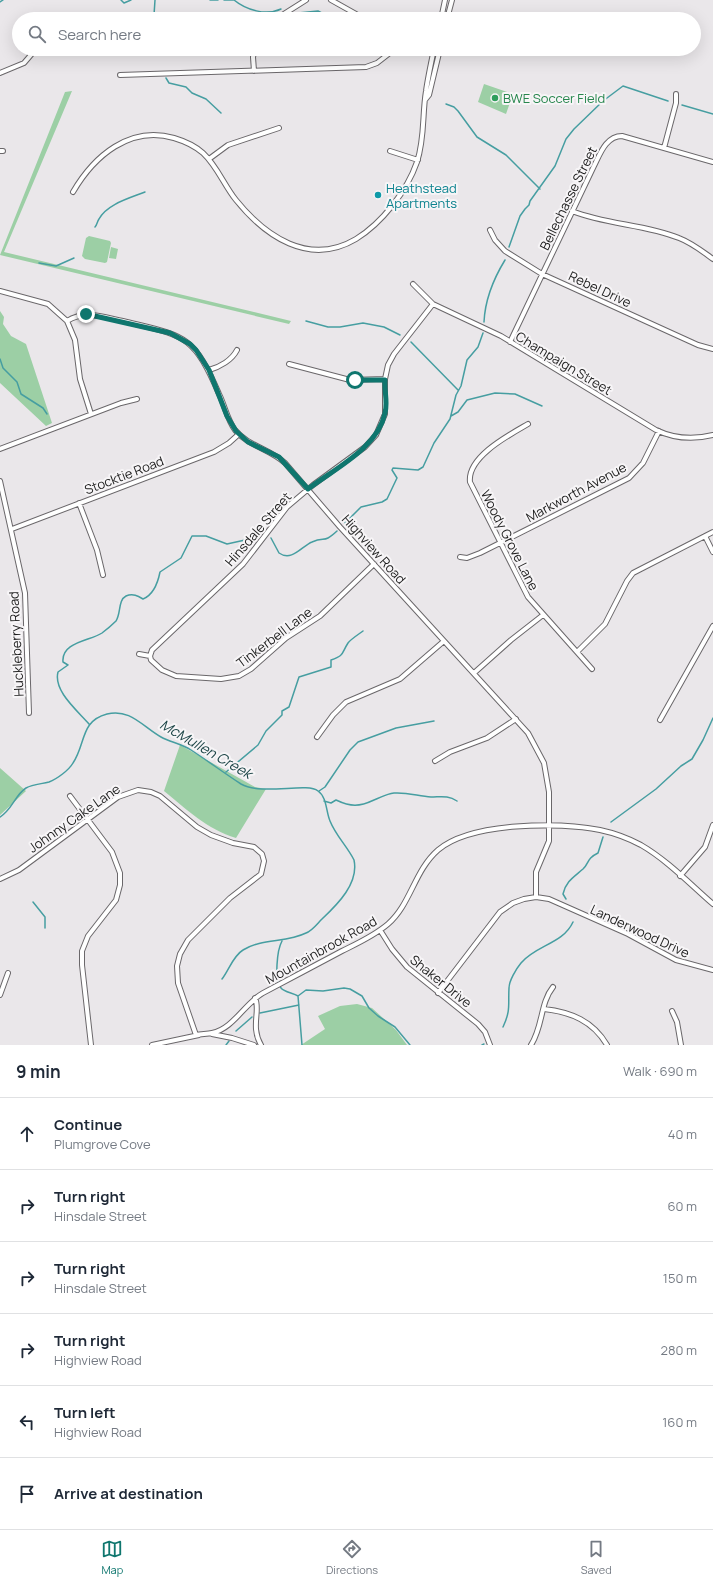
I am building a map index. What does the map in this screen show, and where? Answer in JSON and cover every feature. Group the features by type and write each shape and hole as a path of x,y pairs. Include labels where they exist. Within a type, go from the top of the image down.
{"street":[{"path":"287,12 306,0"},
{"path":"332,0 353,12"},
{"path":"442,12 445,0"},
{"path":"449,12 452,0"},
{"path":"0,74 24,63 30,56"},
{"path":"253,56 254,71"},
{"path":"120,75 366,67 377,63 386,56"},
{"path":"73,192 85,174 108,151 123,142 144,135 158,134 182,140 197,149 209,159 236,199 267,231 288,243 314,250 342,245 366,232 400,195 410,179 418,160 423,137 425,100 433,56"},
{"path":"425,100 429,95 438,56"},
{"path":"664,148 676,103 676,94"},
{"path":"209,159 228,145 279,128"},
{"name":"Bellechasse Street","path":"510,342 572,210 594,166 611,139 622,136 713,162"},
{"path":"390,151 418,160"},
{"path":"572,210 592,218 674,236 687,242 713,260"},
{"name":"Rebel Drive","path":"490,230 495,240 505,251 542,274 698,345 713,349"},
{"name":"Champaign Street","path":"413,284 433,304 484,327 659,431 686,438 713,435"},
{"path":"0,291 48,304 67,321 75,340 80,379 91,414"},
{"name":"Hinsdale Street","path":"150,656 152,650 243,564 278,517 308,489 365,447 376,435 385,414 385,380 392,357 433,304"},
{"name":"Highview Road","path":"67,321 81,315 94,315 170,333 190,344 196,350 209,370 227,416 239,434 248,442 279,457 374,564 516,719 534,742 544,763 549,786 550,826 548,844 536,872 536,897"},
{"path":"209,370 224,363 232,357 237,350"},
{"path":"289,364 350,380 385,380"},
{"path":"0,450 121,403 137,400"},
{"name":"Woody Grove Lane","path":"528,424 491,448 472,468 470,473 471,485 521,587 543,615 592,669"},
{"name":"Markworth Avenue","path":"460,557 472,556 499,544 629,478 643,463 659,431"},
{"name":"Stocktie Road","path":"12,529 214,452 229,443 239,434"},
{"name":"Huckleberry Road","path":"0,480 25,593 29,713"},
{"path":"79,503 97,550 103,575"},
{"path":"577,652 605,624 627,581 633,574 713,532"},
{"path":"705,536 713,552"},
{"name":"Tinkerbell Lane","path":"150,656 151,660 162,670 176,676 221,679 239,676 251,669 286,638 320,616 374,564"},
{"path":"474,673 511,640 543,615"},
{"path":"660,720 713,626"},
{"path":"317,737 333,715 346,702 400,679 444,641"},
{"path":"139,654 150,656"},
{"path":"435,761 450,752 487,738 516,719"},
{"name":"Johnny Cake Lane","path":"0,879 19,870 124,794 138,790 151,792 163,798 206,833 227,842 254,847 264,857 264,868 261,874 230,898 188,940 180,954 177,966 178,983 196,1035"},
{"path":"70,796 116,859 121,881 116,900 88,936 82,951 82,965 91,1045"},
{"path":"680,876 705,847 713,825"},
{"name":"Mountainbrook Road","path":"196,1035 212,1033 221,1029 255,998 380,930 391,922 401,909 426,864 446,844 469,834 515,827 550,826 590,828 615,834 646,848 713,904"},
{"name":"Landerwood Drive","path":"438,993 500,912 520,900 536,897 552,900 628,934 676,960 713,970"},
{"name":"Shaker Drive","path":"380,930 392,949 407,968 478,1024 485,1032 490,1045"},
{"path":"0,994 8,973"},
{"path":"531,1045 538,1032 547,997 553,987"},
{"name":"Mountainbrook Road","path":"255,998 257,1003 256,1031 261,1045"},
{"path":"544,1009 567,1013 582,1019 595,1029 607,1045"},
{"path":"672,1011 677,1022 681,1045"},
{"path":"152,1045 196,1035 219,1035 254,1045"}],"green space":[{"name":"BWE Soccer Field","path":"484,84 513,94 506,114 478,102"},
{"path":"72,91 4,252 291,321 289,324 0,255 65,92"},
{"path":"89,236 110,241 111,243 107,262 105,263 85,259 82,256 86,238"},
{"path":"111,247 118,249 116,259 109,258"},
{"path":"0,311 4,317 3,324 11,336 26,344 52,423 46,426 0,383"},
{"path":"180,745 255,787 266,789 236,838 216,830 189,812 164,791"},
{"path":"0,768 26,791 0,815"},
{"path":"357,1004 372,1008 396,1030 407,1045 301,1045 325,1029 318,1016 340,1006"}],"waterway":[{"path":"121,0 124,3 131,0"},
{"path":"154,12 155,0"},
{"path":"210,0 218,0"},
{"path":"224,0 234,0"},
{"path":"234,0 244,7 256,11 269,12 281,9"},
{"path":"308,12 320,12"},
{"path":"166,78 169,83 186,87 192,93 206,99 221,113"},
{"path":"509,247 520,216 555,166 566,139 574,129 603,101 623,86 668,101"},
{"path":"446,104 454,107 458,111 477,137 506,155 540,189"},
{"path":"682,105 713,114"},
{"path":"95,227 98,220 107,209 119,202 145,192"},
{"path":"39,263 56,266 74,258"},
{"path":"484,322 486,306 491,290 497,274 505,260"},
{"path":"306,321 328,327 340,327 363,323 384,327 400,335"},
{"path":"345,523 361,507 382,502 387,499 397,478 392,470 393,468 418,470 423,467 434,443 450,419 456,395 461,386 467,360 478,347 483,333"},
{"path":"411,342 458,390"},
{"path":"0,359 3,368 17,382 21,394 43,408 47,414"},
{"path":"451,416 458,412 467,400 495,393 515,394 542,406"},
{"path":"271,538 279,553 288,556 293,555 312,542 327,539 337,531"},
{"path":"89,724 73,707 59,686 57,679 58,672 68,665 63,662 64,655 67,650 77,643 97,636 113,624 118,618 123,598 126,596 133,595 143,599 147,597 156,584 160,572 181,558 192,536 206,536 227,544 254,538"},
{"path":"226,772 258,745 266,731 282,715 282,711 289,707 299,677 331,667 331,660 341,655 349,641 363,631"},
{"name":"McMullen Creek","path":"0,817 8,810 19,794 26,788 49,782 56,779 66,771 77,756 85,734 92,722 98,717 115,713 129,716 161,737 187,748 241,784 260,789 304,788 318,791 325,801 332,826 354,860 355,869 350,885 334,907 310,931 298,936 250,946 243,950 234,959 222,979"},
{"path":"611,822 656,789 681,766 692,759 713,718"},
{"path":"319,791 325,787 350,750 358,742 396,728 434,721"},
{"path":"324,801 331,803 336,800 346,804 359,805 394,793 431,797 447,797 457,801"},
{"path":"566,899 563,894 566,886 585,867 590,859 598,853 603,837"},
{"path":"33,902 45,917 45,928"},
{"path":"503,1027 508,1012 509,985 517,968 527,957 563,935 573,922"},
{"name":"McMullen Creek","path":"282,941 277,965 279,984 284,991 298,996"},
{"name":"McMullen Creek","path":"298,996 306,990 323,991 344,988 350,989 362,996 369,1008 395,1027 410,1045"},
{"path":"298,996 302,1045"},
{"path":"260,1013 299,1005"},
{"path":"236,1031 252,1017"},
{"path":"226,1045 229,1041"}],"place":[{"name":"BWE Soccer Field","path":"495,98"},
{"name":"Heathstead Apartments","path":"378,195"}],"route":[{"path":"86,314 178,335 184,339 196,350 204,361 223,403 227,416 236,431 248,442 279,457 308,489 370,443 383,422 386,410 385,380 355,380"}]}
